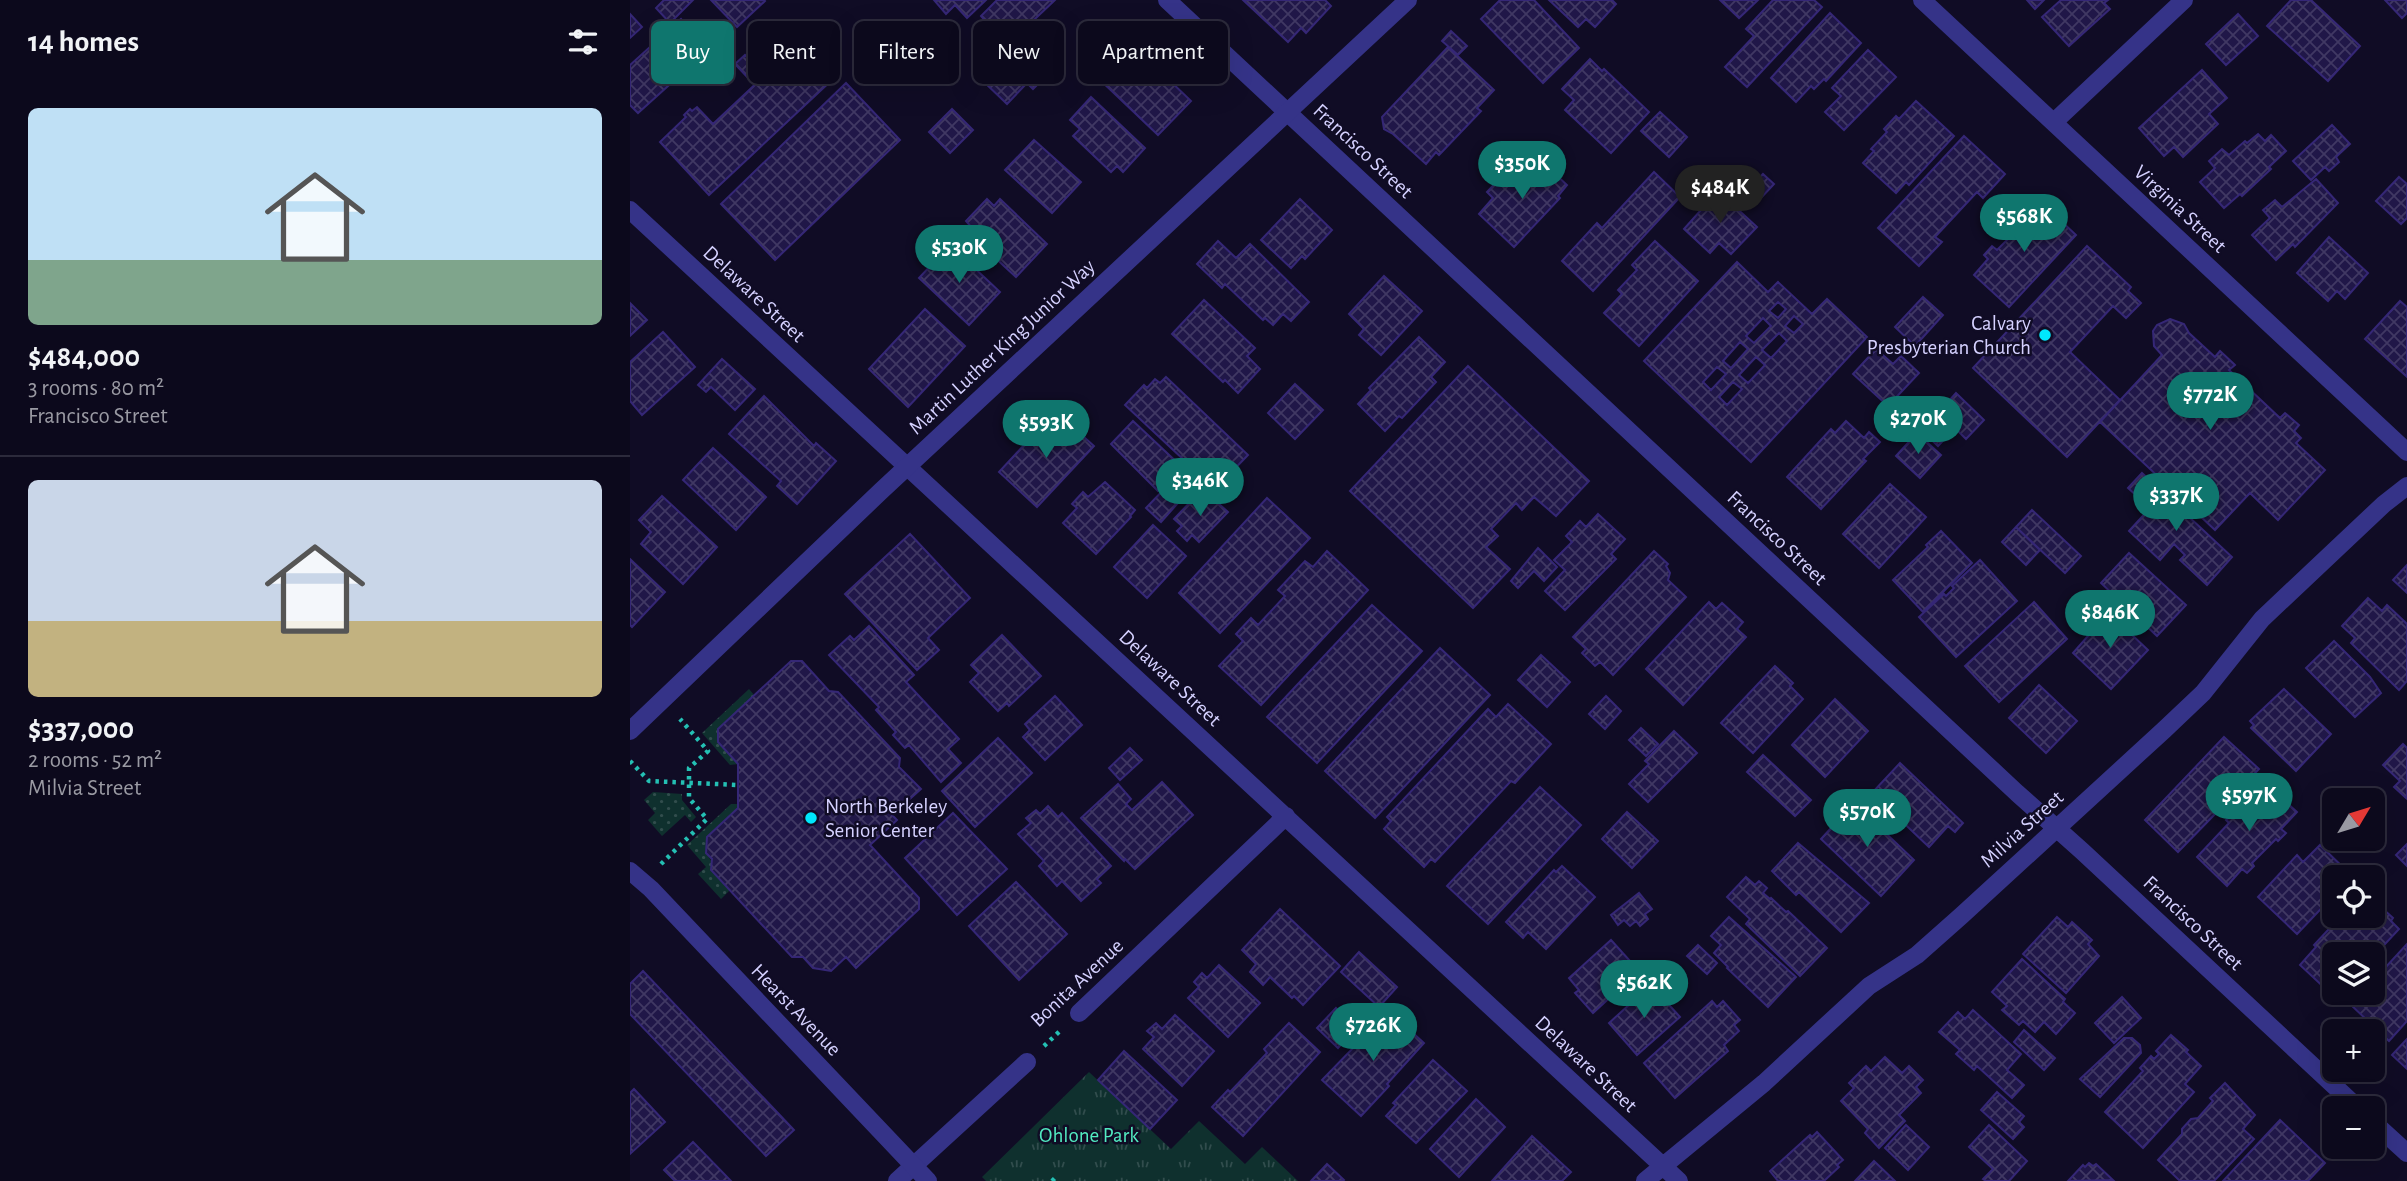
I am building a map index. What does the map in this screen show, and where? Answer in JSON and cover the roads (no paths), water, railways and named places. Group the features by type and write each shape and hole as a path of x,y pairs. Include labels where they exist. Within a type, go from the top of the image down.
{"street":[{"name":"Francisco Street","path":"1167,0 2345,1096"},
{"name":"Martin Luther King Junior Way","path":"630,731 908,466 1408,0"},
{"name":"Virginia Street","path":"1922,0 2407,452"},
{"path":"2054,122 2184,0"},
{"name":"Delaware Street","path":"630,210 1679,1181"},
{"name":"Milvia Street","path":"1644,1181 1764,1083 1869,986 1917,955 2057,828 2203,693 2262,619 2384,504 2407,486"},
{"name":"Bonita Avenue","path":"1079,1013 1286,816"},
{"name":"Hearst Avenue","path":"637,877 928,1181"},
{"path":"897,1181 1027,1062"},
{"path":"2385,1133 2407,1153"}],"place":[{"name":"Calvary Presbyterian Church","path":"2045,335"},
{"name":"North Berkeley Senior Center","path":"811,818"}],"park label":[{"name":"Ohlone Park","path":"1089,1135"}]}
